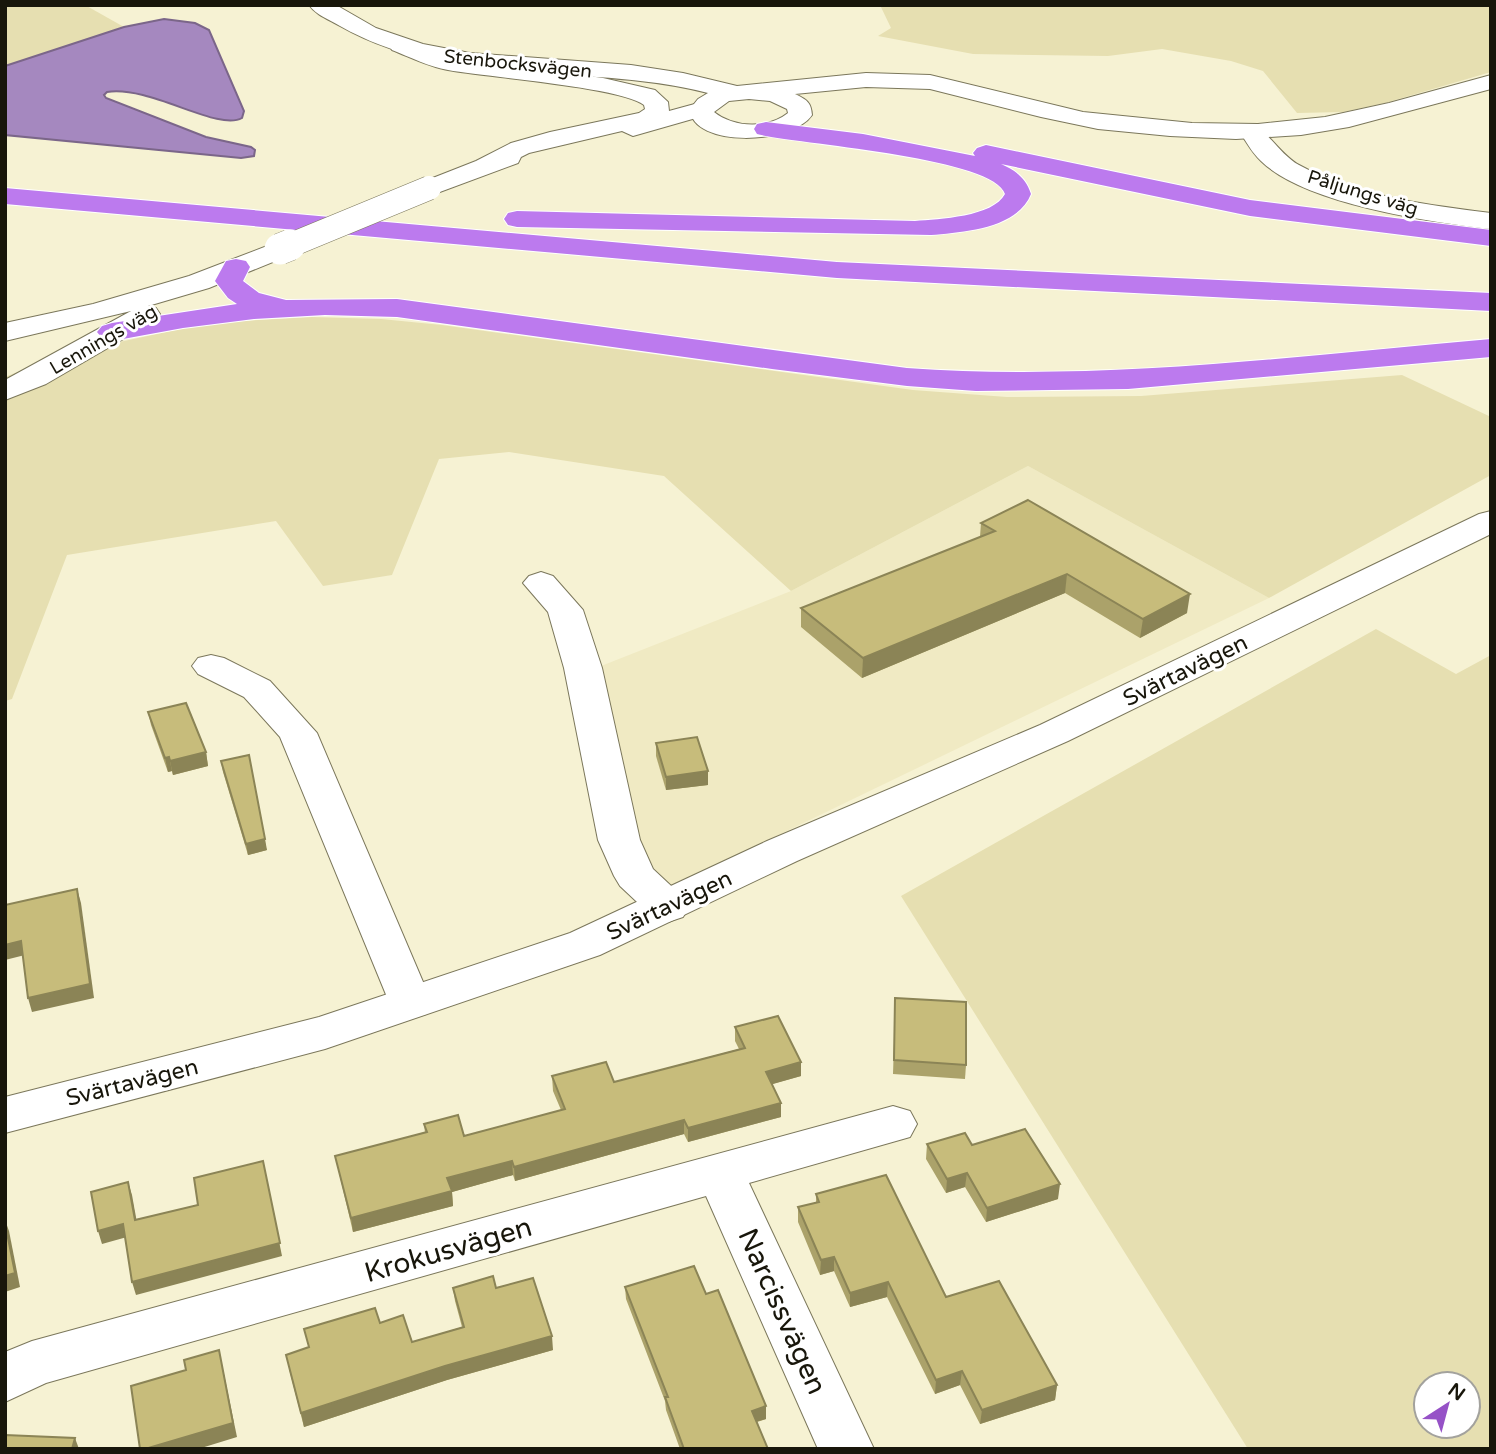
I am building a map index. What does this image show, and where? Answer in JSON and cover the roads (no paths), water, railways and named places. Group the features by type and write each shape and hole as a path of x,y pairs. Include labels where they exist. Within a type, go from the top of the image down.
{"highway":[{"path":"800,110 829,125 936,143 1250,208 1491,237"},
{"path":"469,217 915,229 979,220 1004,210 1017,198 1019,190 1016,182 979,164 863,141 766,129"},
{"path":"5,176 842,249 1491,281"},
{"path":"5,196 837,270 1491,302"},
{"path":"236,267 229,281 233,290 245,297 282,307"},
{"path":"112,332 176,318 282,307 397,308 907,377 976,382 1128,380 1491,348"}],"street":[{"name":"Stenbocksvägen","path":"320,5 355,28 400,45 458,59 642,75 689,81 735,93"},
{"path":"400,45 446,63 603,85 647,95 656,102 657,111 648,119 550,139 520,148 486,166"},
{"name":"Stenbocksvägen","path":"642,75 683,87 704,97 707,119 725,127"},
{"path":"614,133 725,127 766,129 789,124 805,98 852,80"},
{"path":"8,332 99,311 199,282 486,166 530,152 614,133 704,106 735,93 762,92 828,81 933,83 1058,114 1126,125 1251,131 1301,128 1357,118 1491,82"},
{"path":"762,92 785,97 800,110"},
{"name":"Påljungs väg","path":"1251,131 1272,158 1320,183 1396,205 1491,221"},
{"name":"Lennings väg","path":"5,391 35,378 199,282"},
{"name":"Svärtavägen","path":"5,1115 325,1032 584,944 782,851 1054,733 1491,522"},
{"path":"541,583 565,610 583,668 619,840 635,876 668,906"},
{"path":"211,666 257,689 298,733 410,1003"},
{"name":"Krokusvägen","path":"5,1379 32,1364 893,1124"},
{"name":"Narcissvägen","path":"720,1173 846,1449"}]}
